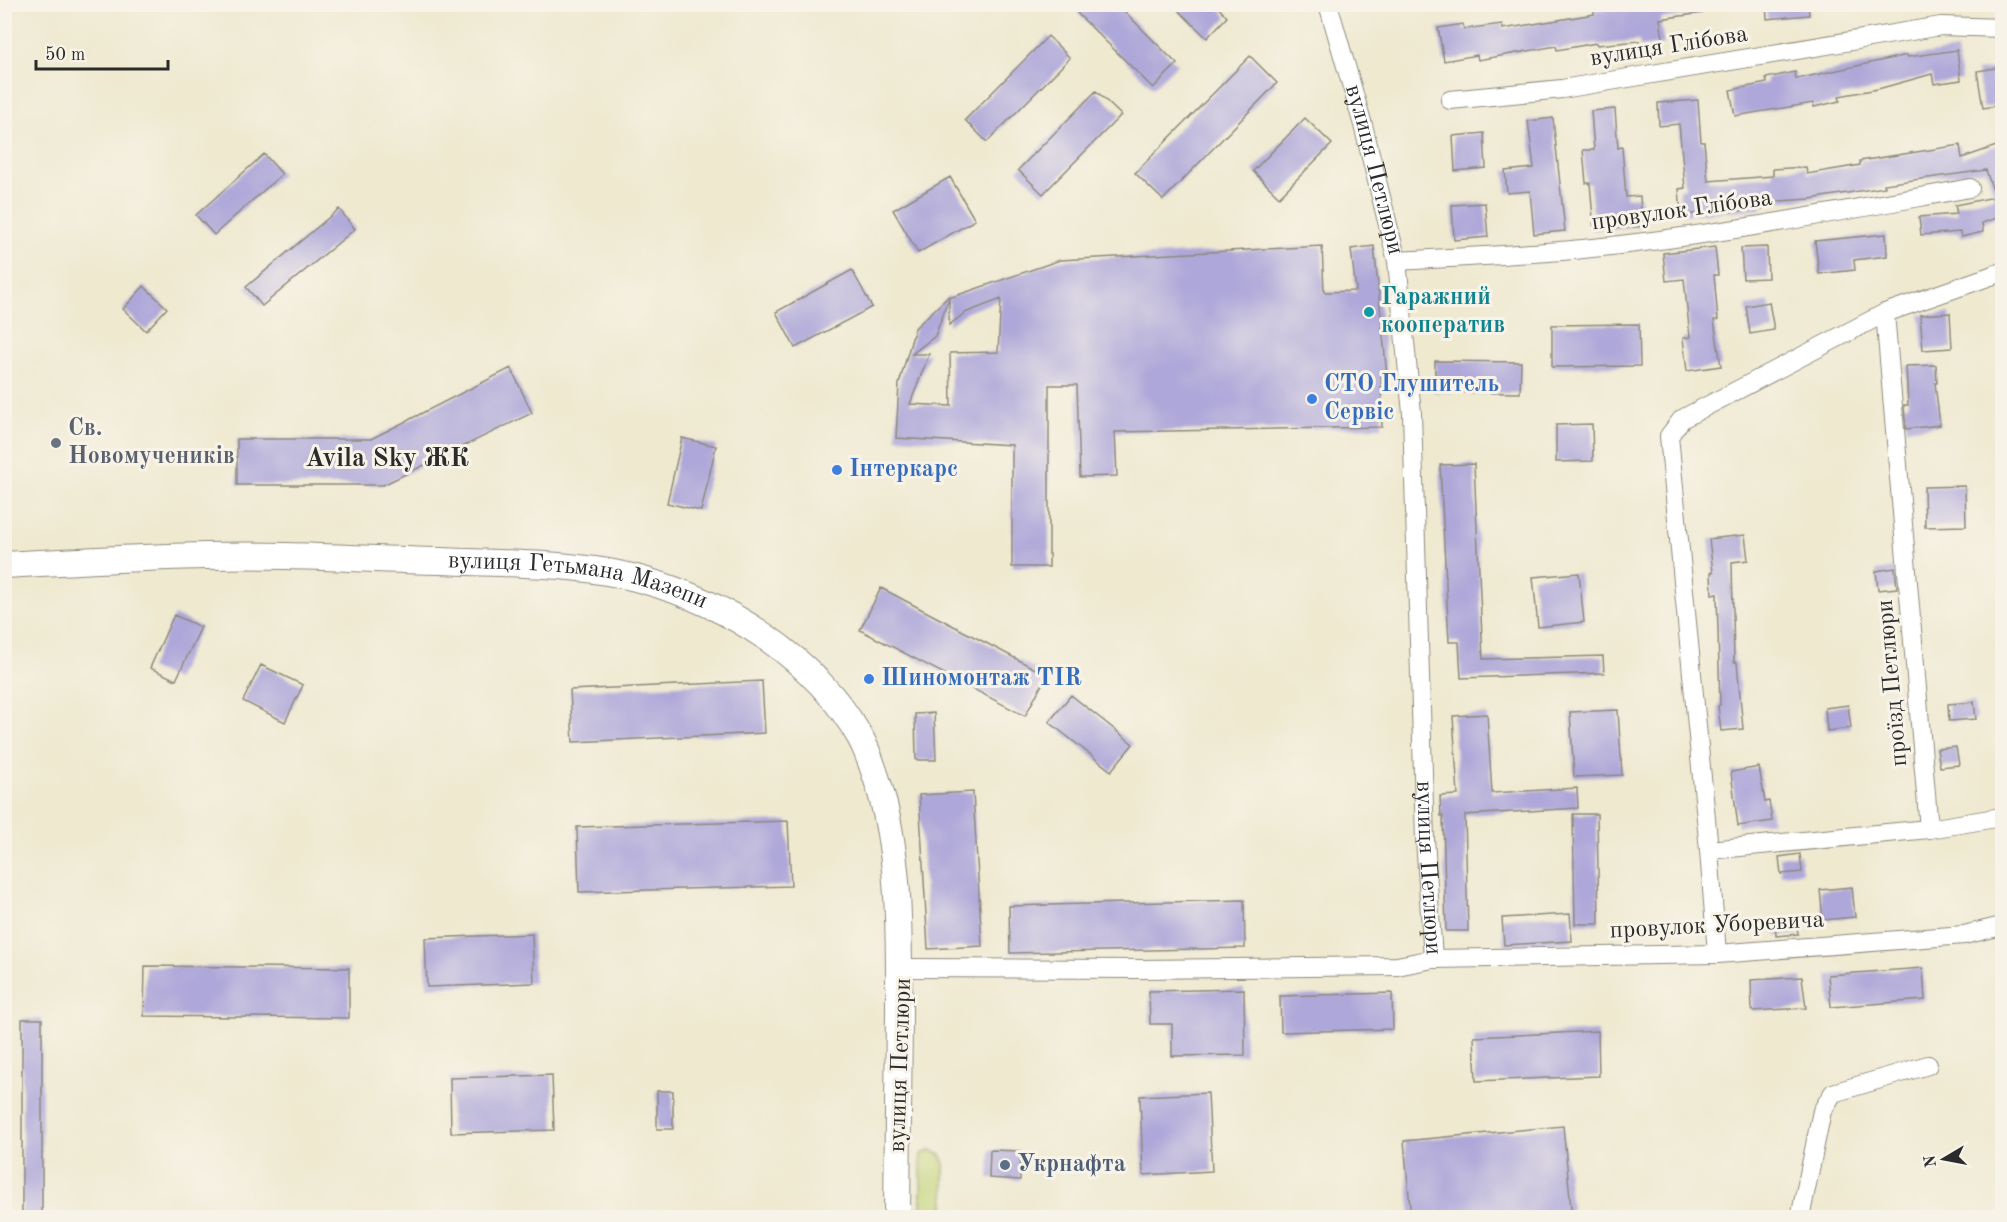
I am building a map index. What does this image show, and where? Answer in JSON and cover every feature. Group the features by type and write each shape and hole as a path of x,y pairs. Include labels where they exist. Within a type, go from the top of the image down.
{"main road":[{"name":"вулиця Гетьмана Мазепи","path":"4,565 147,557 285,556 520,564 594,570 642,579 681,592 758,631 796,660 827,691 861,738 878,783 888,820 896,879 899,968"},
{"name":"вулиця Петлюри","path":"897,1218 899,968"}],"street":[{"name":"вулиця Петлюри","path":"899,968 1141,969 1397,966 1433,959 1425,839 1412,413 1397,261 1363,125 1328,4"},
{"name":"вулиця Глібова","path":"1449,100 1562,89 1941,26 2002,28"},
{"name":"провулок Глібова","path":"1397,261 1582,249 1659,240 1724,231 1970,188"},
{"path":"1717,954 1709,850 1668,436 1682,419 1885,313 2002,272"},
{"name":"проїзд Петлюри","path":"1885,313 1929,829"},
{"path":"1709,850 1929,829 2002,817"},
{"name":"провулок Уборевича","path":"1433,959 1717,954 1964,935 2002,926"},
{"path":"1800,1218 1822,1111 1833,1093 1928,1065"}],"green space":[{"path":"931,1150 941,1155 944,1161 944,1217 921,1217 921,1154"}],"building":[{"path":"1085,4 1117,4 1177,64 1153,88 1077,13"},
{"path":"1172,4 1215,4 1227,17 1207,38"},
{"path":"1634,4 1701,4 1702,13 1660,19 1664,44 1640,47 1639,41 1597,45 1597,43 1557,50 1556,46 1478,60 1477,55 1444,61 1438,28 1463,24 1464,29 1502,24 1503,29 1594,14 1594,10"},
{"path":"1766,4 1808,4 1809,15 1767,19"},
{"path":"1048,36 1070,58 987,142 965,120"},
{"path":"1957,50 1961,80 1934,84 1932,74 1878,89 1839,96 1840,101 1814,107 1813,103 1735,116 1730,90 1767,83 1766,78 1795,72 1796,79 1907,55 1908,57"},
{"path":"1250,56 1277,83 1163,200 1135,173"},
{"path":"2002,67 2002,105 1983,108 1977,71"},
{"path":"1096,91 1121,115 1043,194 1018,170"},
{"path":"1698,100 1701,142 1704,142 1708,181 1773,176 1773,169 1806,167 1807,174 1860,165 1860,161 1960,145 1962,158 2002,144 2002,216 1982,223 1983,232 1961,237 1960,232 1921,235 1919,217 1957,214 1955,205 1995,197 1986,170 1884,184 1885,187 1810,199 1762,202 1762,209 1681,215 1679,189 1685,188 1679,124 1659,126 1658,103"},
{"path":"1615,109 1618,148 1622,147 1626,197 1640,196 1642,226 1594,230 1590,183 1586,183 1583,150 1594,150 1591,111"},
{"path":"1305,118 1332,144 1279,197 1253,171"},
{"path":"1553,118 1565,231 1534,234 1530,191 1507,193 1505,171 1534,168 1528,121"},
{"path":"1484,133 1486,168 1455,171 1453,136"},
{"path":"264,154 282,174 214,235 196,215"},
{"path":"950,177 975,220 918,253 893,210"},
{"path":"1485,203 1488,237 1454,240 1452,205"},
{"path":"339,209 355,229 262,306 246,287"},
{"path":"1886,234 1887,256 1854,260 1855,270 1819,274 1815,241"},
{"path":"1322,246 1324,292 1356,291 1351,249 1374,246 1387,376 1381,376 1382,427 1115,432 1117,476 1080,477 1077,385 1049,385 1049,567 1012,567 1012,445 896,438 899,384 915,328 950,295 949,298 1060,260","holes":["949,298 949,325 965,313 1001,299 998,352 950,353 951,406 910,404 929,354 912,354 935,336"]},
{"path":"1715,247 1718,275 1714,275 1718,320 1714,320 1721,366 1687,371 1683,338 1690,337 1684,279 1666,281 1663,253"},
{"path":"1767,247 1768,278 1743,279 1741,248"},
{"path":"852,270 872,307 795,348 776,312"},
{"path":"144,286 167,308 146,331 123,309"},
{"path":"1769,302 1774,330 1750,334 1746,306"},
{"path":"1950,313 1952,348 1923,350 1920,315"},
{"path":"1639,324 1640,366 1552,367 1552,325"},
{"path":"1435,361 1521,362 1520,393 1435,392"},
{"path":"1936,365 1937,383 1935,383 1940,425 1906,429 1904,405 1908,405 1906,366"},
{"path":"511,368 532,413 383,485 237,485 237,439 371,439"},
{"path":"1592,424 1593,461 1556,462 1556,425"},
{"path":"682,438 716,446 701,511 667,503"},
{"path":"1474,464 1483,659 1603,656 1604,673 1461,678 1459,642 1449,642 1440,465"},
{"path":"1965,486 1966,526 1925,527 1924,487"},
{"path":"1745,535 1748,560 1732,562 1734,662 1737,662 1743,729 1721,731 1718,706 1720,705 1717,594 1712,595 1711,572 1713,572 1709,539"},
{"path":"1895,568 1897,588 1878,590 1876,571"},
{"path":"1579,573 1584,622 1538,627 1533,577"},
{"path":"881,588 1047,675 1025,716 860,630"},
{"path":"174,615 201,627 176,680 150,668"},
{"path":"261,665 303,685 285,722 243,701"},
{"path":"762,681 765,733 573,742 570,690"},
{"path":"1071,695 1133,744 1111,771 1049,722"},
{"path":"1974,702 1976,719 1949,721 1948,704"},
{"path":"1848,705 1851,728 1827,731 1825,708"},
{"path":"1618,710 1622,775 1574,777 1570,712"},
{"path":"934,713 936,760 916,760 915,714"},
{"path":"1487,714 1492,793 1577,788 1578,808 1465,815 1468,931 1446,931 1443,816 1441,816 1440,796 1458,795 1453,716"},
{"path":"1956,747 1959,765 1940,767 1937,749"},
{"path":"1759,767 1765,802 1769,801 1772,821 1738,826 1731,772"},
{"path":"973,792 982,946 928,949 919,795"},
{"path":"1573,814 1597,814 1599,924 1575,924"},
{"path":"788,821 791,886 579,892 577,827"},
{"path":"1800,854 1802,872 1781,874 1779,857"},
{"path":"1852,887 1855,917 1823,920 1820,890"},
{"path":"1244,900 1245,948 1010,953 1009,906"},
{"path":"1570,914 1572,941 1504,945 1502,918"},
{"path":"1796,917 1798,934 1776,936 1775,919"},
{"path":"532,934 534,983 427,987 425,938"},
{"path":"145,966 349,968 349,1018 144,1016"},
{"path":"1923,968 1925,1000 1831,1007 1828,975"},
{"path":"1802,977 1806,1008 1752,1011 1751,980"},
{"path":"1244,989 1245,1055 1172,1056 1172,1024 1150,1024 1149,991"},
{"path":"1392,993 1393,1029 1281,1032 1280,996"},
{"path":"22,1019 42,1019 42,1218 22,1218"},
{"path":"1598,1031 1599,1076 1476,1081 1474,1037"},
{"path":"552,1075 554,1130 451,1133 450,1078"},
{"path":"657,1091 673,1091 673,1129 657,1129"},
{"path":"1208,1093 1212,1171 1143,1175 1140,1096"},
{"path":"1563,1126 1572,1218 1411,1218 1404,1141"},
{"path":"990,1150 1021,1151 1020,1180 989,1178"}],"place":[{"name":"Гаражний кооператив","path":"1369,312"},
{"name":"СТО Глушитель Сервіс","path":"1312,399"},
{"name":"Св. Новомучеників","path":"56,443"},
{"name":"Інтеркарс","path":"837,470"},
{"name":"Шиномонтаж TIR","path":"869,679"},
{"name":"Укрнафта","path":"1005,1165"}],"district":[{"name":"Avila Sky ЖК","path":"387,459"}]}
